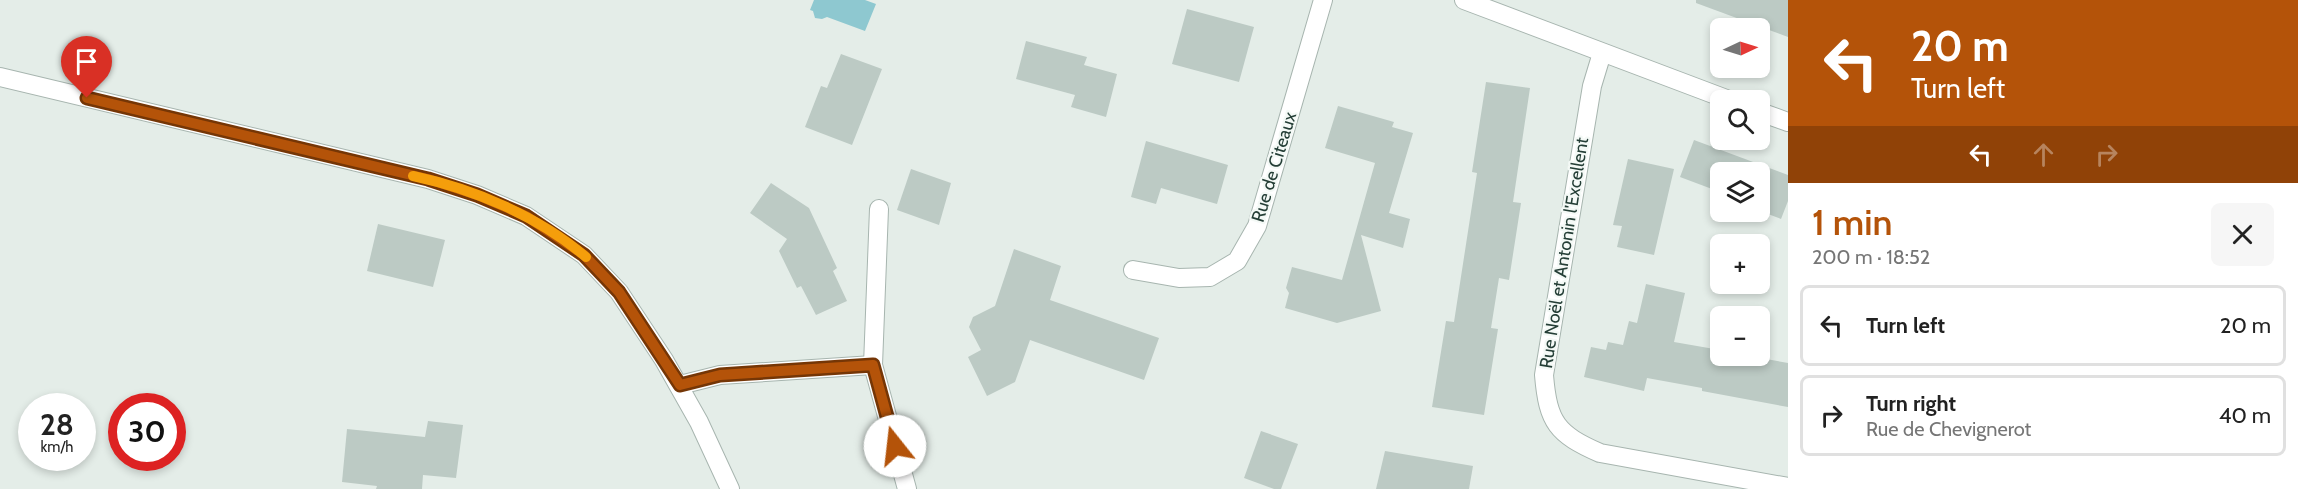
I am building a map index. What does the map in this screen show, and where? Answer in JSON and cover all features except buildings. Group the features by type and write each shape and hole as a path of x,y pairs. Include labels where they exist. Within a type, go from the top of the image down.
{"street":[{"name":"Rue de Citeaux","path":"1133,270 1179,278 1210,277 1237,261 1257,226 1323,0"},
{"path":"1464,0 1710,93"},
{"name":"Rue Noël et Antonin l'Excellent","path":"1602,53 1592,86 1544,375 1546,400 1556,425 1575,442 1600,453 1788,487"},
{"path":"0,77 428,179 477,195 526,216 584,255 619,292 680,385 730,489"},
{"path":"1770,116 1788,122"},
{"path":"879,209 873,365 907,489"},
{"path":"680,385 720,375 873,365"}],"water":[{"path":"814,0 865,0 876,4 865,31 827,17 815,18 813,11 810,10"}],"slow traffic":[{"path":"413,176 477,195 526,216 586,257"}],"route":[{"path":"87,98 361,165 428,179 477,195 526,216 584,255 619,292 680,385 720,375 873,365 895,446"}]}
